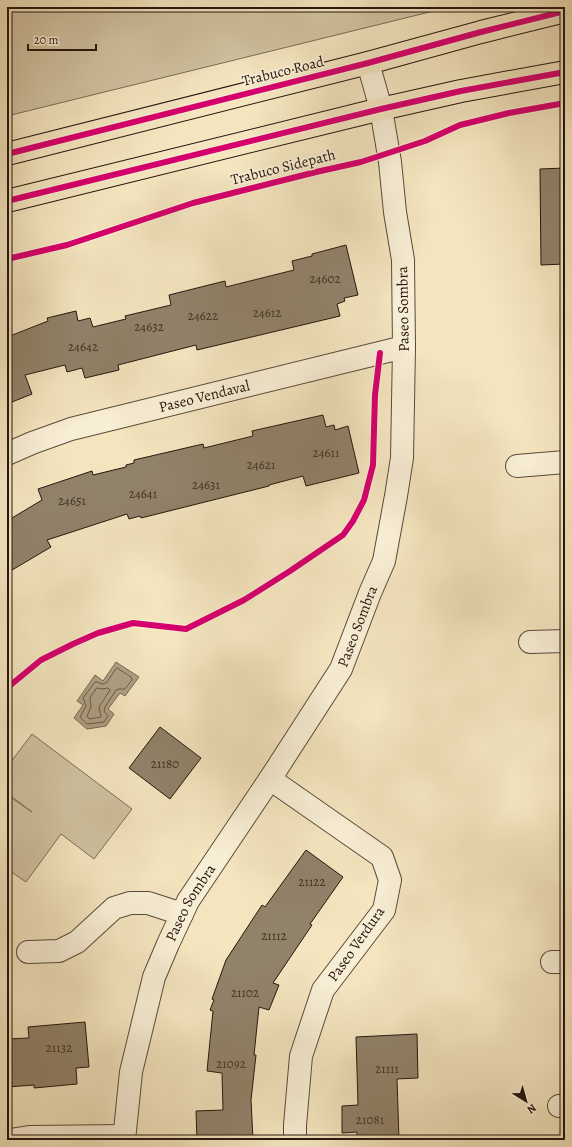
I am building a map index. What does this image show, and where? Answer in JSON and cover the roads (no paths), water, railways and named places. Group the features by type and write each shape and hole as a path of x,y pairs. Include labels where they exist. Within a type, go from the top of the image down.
{"main road":[{"name":"Trabuco Road","path":"7,154 368,63 565,11"},
{"path":"7,201 381,109 461,91 565,72"}],"street":[{"name":"Paseo Sombra","path":"124,1138 131,1072 145,1010 154,976 168,944 188,901 270,779 341,669 384,561 394,511 402,458 404,347 403,260 395,212 390,162 381,109 368,63"},
{"name":"Paseo Vendaval","path":"7,454 71,429 404,347"},
{"path":"517,466 565,462"},
{"path":"530,642 565,641"},
{"name":"Paseo Verdura","path":"270,779 382,857 390,880 384,910 323,990 301,1056 295,1140"},
{"path":"28,952 59,951 77,942 114,908 130,903 148,902 182,914"},
{"path":"10,1140 29,1136 124,1138"}],"water":[{"path":"116,662 139,677 125,696 120,693 108,709 114,714 106,726 87,729 74,718 83,705 77,701 95,675 103,681"}]}
